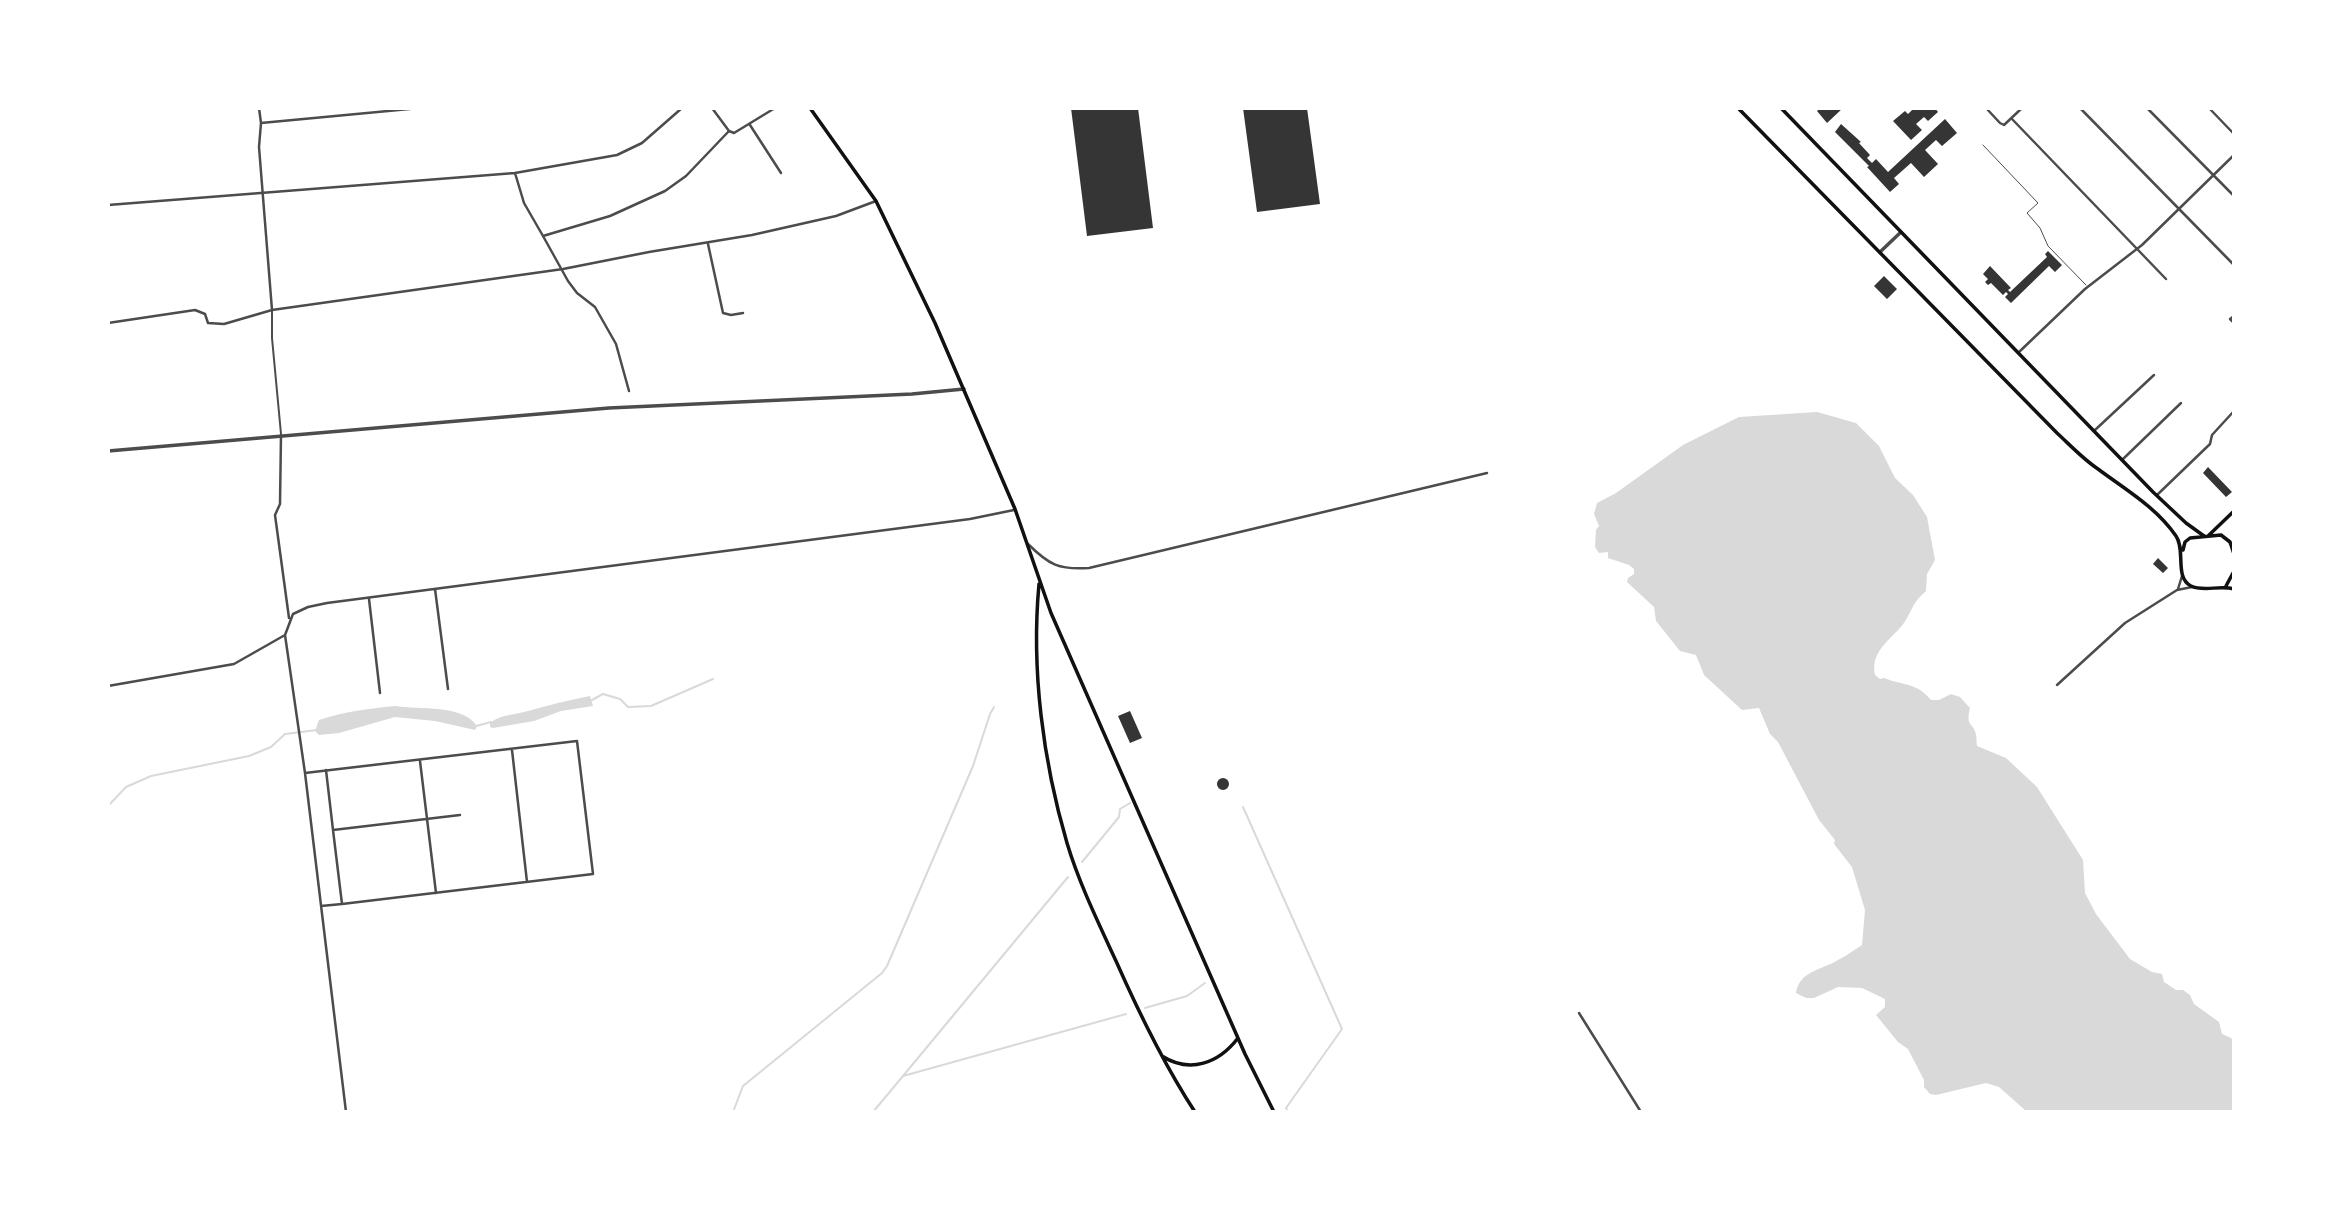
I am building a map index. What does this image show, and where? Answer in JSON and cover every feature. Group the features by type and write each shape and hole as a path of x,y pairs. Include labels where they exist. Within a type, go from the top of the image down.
{"main road":[{"path":"810,108 876,201 935,323 1014,509 1039,582 1238,1038 1275,1111"},
{"path":"1738,108 2057,433 2096,468 2144,502 2171,530 2178,538 2182,552 2182,576 2192,587 2234,589"},
{"path":"1781,108 2122,460 2186,523 2206,536"},
{"path":"2206,536 2234,511"},
{"path":"2182,552 2185,542 2190,538 2221,535 2228,539 2234,552"},
{"path":"2234,541 2234,552"},
{"path":"2223,587 2230,582 2233,572"},
{"path":"1039,582 1038,646 1042,718 1054,792 1067,844 1140,1015 1161,1056 1195,1111"},
{"path":"1161,1056 1173,1063 1191,1067 1223,1055 1238,1038"}],"street":[{"path":"259,108 259,147 281,435 280,504 275,515 289,621"},
{"path":"261,123 379,114 419,108"},
{"path":"108,205 515,173 617,155 642,143 682,108"},
{"path":"712,108 729,131 738,132 775,108"},
{"path":"1986,108 2004,125 2022,108"},
{"path":"2080,108 2234,265"},
{"path":"2147,108 2234,196"},
{"path":"2209,108 2234,134"},
{"path":"2012,119 2166,279"},
{"path":"750,125 781,173"},
{"path":"543,236 610,216 665,191 686,176 729,131"},
{"path":"2019,352 2088,287 2137,250 2234,156"},
{"path":"515,173 524,203 568,281 577,293 595,307 616,344 629,391"},
{"path":"108,323 195,310 205,314 208,323 224,324 272,310 563,269 708,242 836,216 876,201"},
{"path":"1880,253 1901,232"},
{"path":"708,242 723,313 743,313"},
{"path":"2234,316 2230,319 2234,323"},
{"path":"2095,430 2154,375"},
{"path":"108,452 609,408 912,394 964,389"},
{"path":"2122,460 2181,403"},
{"path":"2157,495 2210,444 2212,435 2234,411"},
{"path":"1028,544 1045,561 1057,567 1089,568 1487,473"},
{"path":"346,1111 305,773 285,635 289,621 297,611 369,598 970,519 1014,509"},
{"path":"2177,590 2182,576"},
{"path":"2057,685 2125,623 2177,590 2192,587"},
{"path":"435,589 448,689"},
{"path":"369,598 380,693"},
{"path":"108,686 234,664 285,635"},
{"path":"305,773 577,741 593,874 321,906"},
{"path":"512,748 527,882"},
{"path":"420,759 436,893"},
{"path":"326,770 342,904"},
{"path":"333,830 460,815"},
{"path":"1579,1013 1641,1111"}],"lane":[{"path":"1983,145 2038,203 2027,214 2040,228 2048,246 2088,287"}],"shaded area":[{"path":"1817,412 1856,423 1879,446 1895,478 1913,495 1927,517 1935,560 1927,574 1926,591 1916,601 1903,625 1880,650 1874,666 1875,675 1880,679 1915,687 1931,700 1939,700 1951,694 1960,697 1970,708 1969,722 1975,731 1977,746 2006,758 2037,787 2083,860 2085,893 2096,914 2130,959 2152,972 2162,974 2164,982 2190,995 2194,1004 2219,1022 2222,1034 2234,1041 2233,1111 2026,1111 1999,1087 1986,1083 1936,1095 1930,1094 1924,1087 1924,1080 1908,1049 1898,1042 1876,1015 1885,1007 1885,999 1862,988 1838,987 1814,998 1806,998 1796,993 1806,976 1862,945 1865,910 1852,867 1819,820 1778,742 1770,734 1759,708 1742,710 1704,675 1696,655 1680,651 1656,621 1654,607 1627,582 1634,574 1634,569 1608,558 1608,552 1599,553 1595,547 1596,530 1599,526 1594,514 1597,503 1616,493 1683,445 1739,417"},
{"path":"590,696 593,706 561,711 534,721 490,727 490,723 503,716"},
{"path":"396,706 451,711 462,714 477,726 475,730 435,721 395,717 339,733 319,735 315,731 319,720 328,717"}],"building":[{"path":"1071,108 1138,108 1153,228 1087,236"},
{"path":"1243,108 1307,108 1320,204 1257,212"},
{"path":"1820,108 1843,108 1827,123 1817,111"},
{"path":"1914,108 1935,108 1938,112 1928,121 1924,117 1916,124 1922,130 1911,140 1893,121 1905,111 1908,114"},
{"path":"1945,119 1957,133 1942,146 1936,140 1925,150 1938,164 1924,177 1911,163 1894,178 1899,184 1890,192 1835,132 1841,124 1861,142 1859,143 1870,155 1867,158 1872,163 1876,159 1888,172"},
{"path":"2048,251 2062,265 2055,272 2049,266 2011,303 2005,297 2008,294 2006,292 2003,295 1991,283 1988,285 1985,282 1988,279 1983,274 1990,266 2011,288 2008,290 2010,292 2047,257 2045,254"},
{"path":"1884,276 1897,289 1887,299 1874,286"},
{"path":"2208,467 2232,492 2226,497 2203,473"},
{"path":"2158,558 2168,568 2163,573 2153,564"},
{"path":"1130,711 1142,738 1130,743 1118,716"},
{"path":"1223,778 1229,784 1223,790 1217,784"}],"waterway":[{"path":"592,700 603,694 620,699 628,707 651,706 713,679"},
{"path":"733,1112 743,1086 882,973 887,966 973,766 994,707"},
{"path":"476,726 491,722"},
{"path":"108,806 126,787 151,776 249,756 271,747 285,734 317,730"},
{"path":"1082,862 1119,817 1120,809 1130,803"},
{"path":"1243,807 1342,1029 1286,1108 1288,1112"},
{"path":"903,1076 1068,877"},
{"path":"1145,1008 1187,996 1205,983"},
{"path":"873,1112 903,1076 1126,1014"}]}
